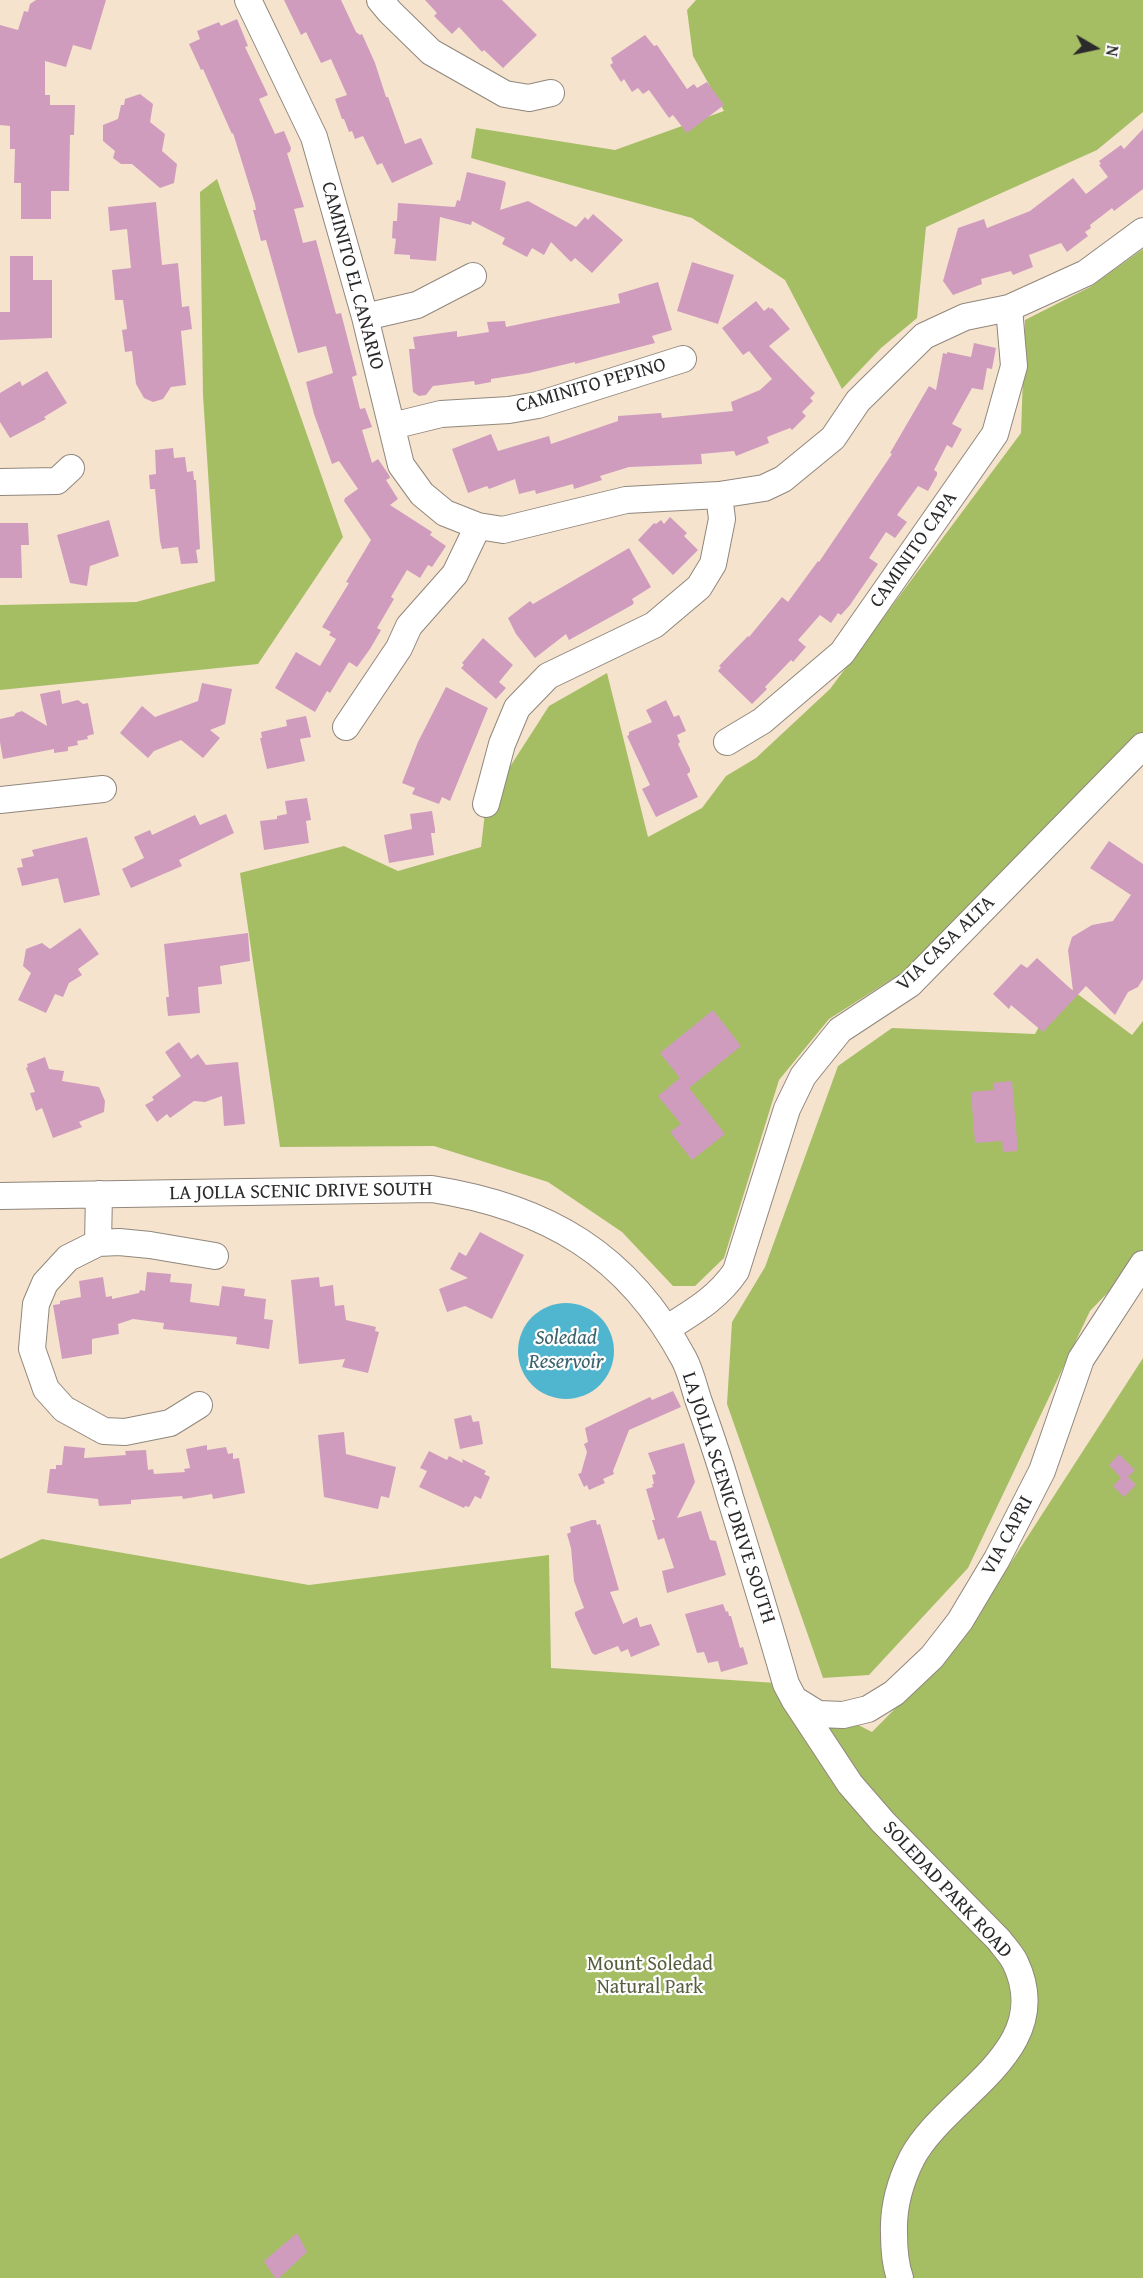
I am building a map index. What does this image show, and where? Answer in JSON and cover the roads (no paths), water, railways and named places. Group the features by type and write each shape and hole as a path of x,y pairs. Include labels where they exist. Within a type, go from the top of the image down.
{"street":[{"name":"CAMINITO EL CANARIO","path":"248,0 314,136 365,317 401,465 422,494 445,513 478,526 503,530 626,500 719,495 764,488 783,479 833,438 858,401 924,336 965,317 1009,308 1086,273 1143,231"},
{"path":"380,0 431,52 504,94 529,98 551,93"},
{"path":"365,317 417,305 473,276"},
{"name":"CAMINITO CAPA","path":"727,742 762,722 842,653 995,434 1014,366 1009,308"},
{"name":"CAMINITO PEPINO","path":"392,426 441,414 509,411 538,405 682,359"},
{"path":"0,482 57,481 71,468"},
{"path":"486,804 502,744 517,708 548,676 654,625 699,587 713,564 723,519 719,495"},
{"path":"346,727 399,648 410,626 455,574 478,526"},
{"name":"VIA CASA ALTA","path":"666,1329 702,1307 726,1285 736,1271 787,1109 803,1076 840,1030 910,984 1143,746"},
{"path":"0,800 103,789"},
{"name":"LA JOLLA SCENIC DRIVE SOUTH","path":"0,1196 432,1189 472,1195 531,1214 580,1240 628,1279 666,1329 685,1361 714,1443 786,1684 794,1699"},
{"path":"98,1243 99,1194"},
{"path":"199,1405 170,1423 125,1432 104,1431 64,1409 46,1389 32,1349 36,1304 45,1283 68,1258 98,1243 119,1242 150,1245 215,1256"},
{"name":"VIA CAPRI","path":"794,1699 818,1714 843,1715 868,1709 894,1693 932,1658 960,1621 997,1559 1042,1471 1081,1359 1143,1264"},
{"name":"SOLEDAD PARK ROAD","path":"794,1699 850,1784 883,1822 999,1940 1014,1962 1024,1992 1019,2030 1006,2055 934,2129 913,2157 898,2191 894,2219 894,2249 900,2278"}],"water":[{"name":"Soledad Reservoir","path":"566,1303 584,1307 600,1317 610,1333 614,1351 610,1369 600,1385 584,1395 566,1399 548,1395 532,1385 522,1369 518,1351 522,1333 532,1317 548,1307"}],"park label":[{"name":"Mount Soledad Natural Park","path":"650,1976"}]}
